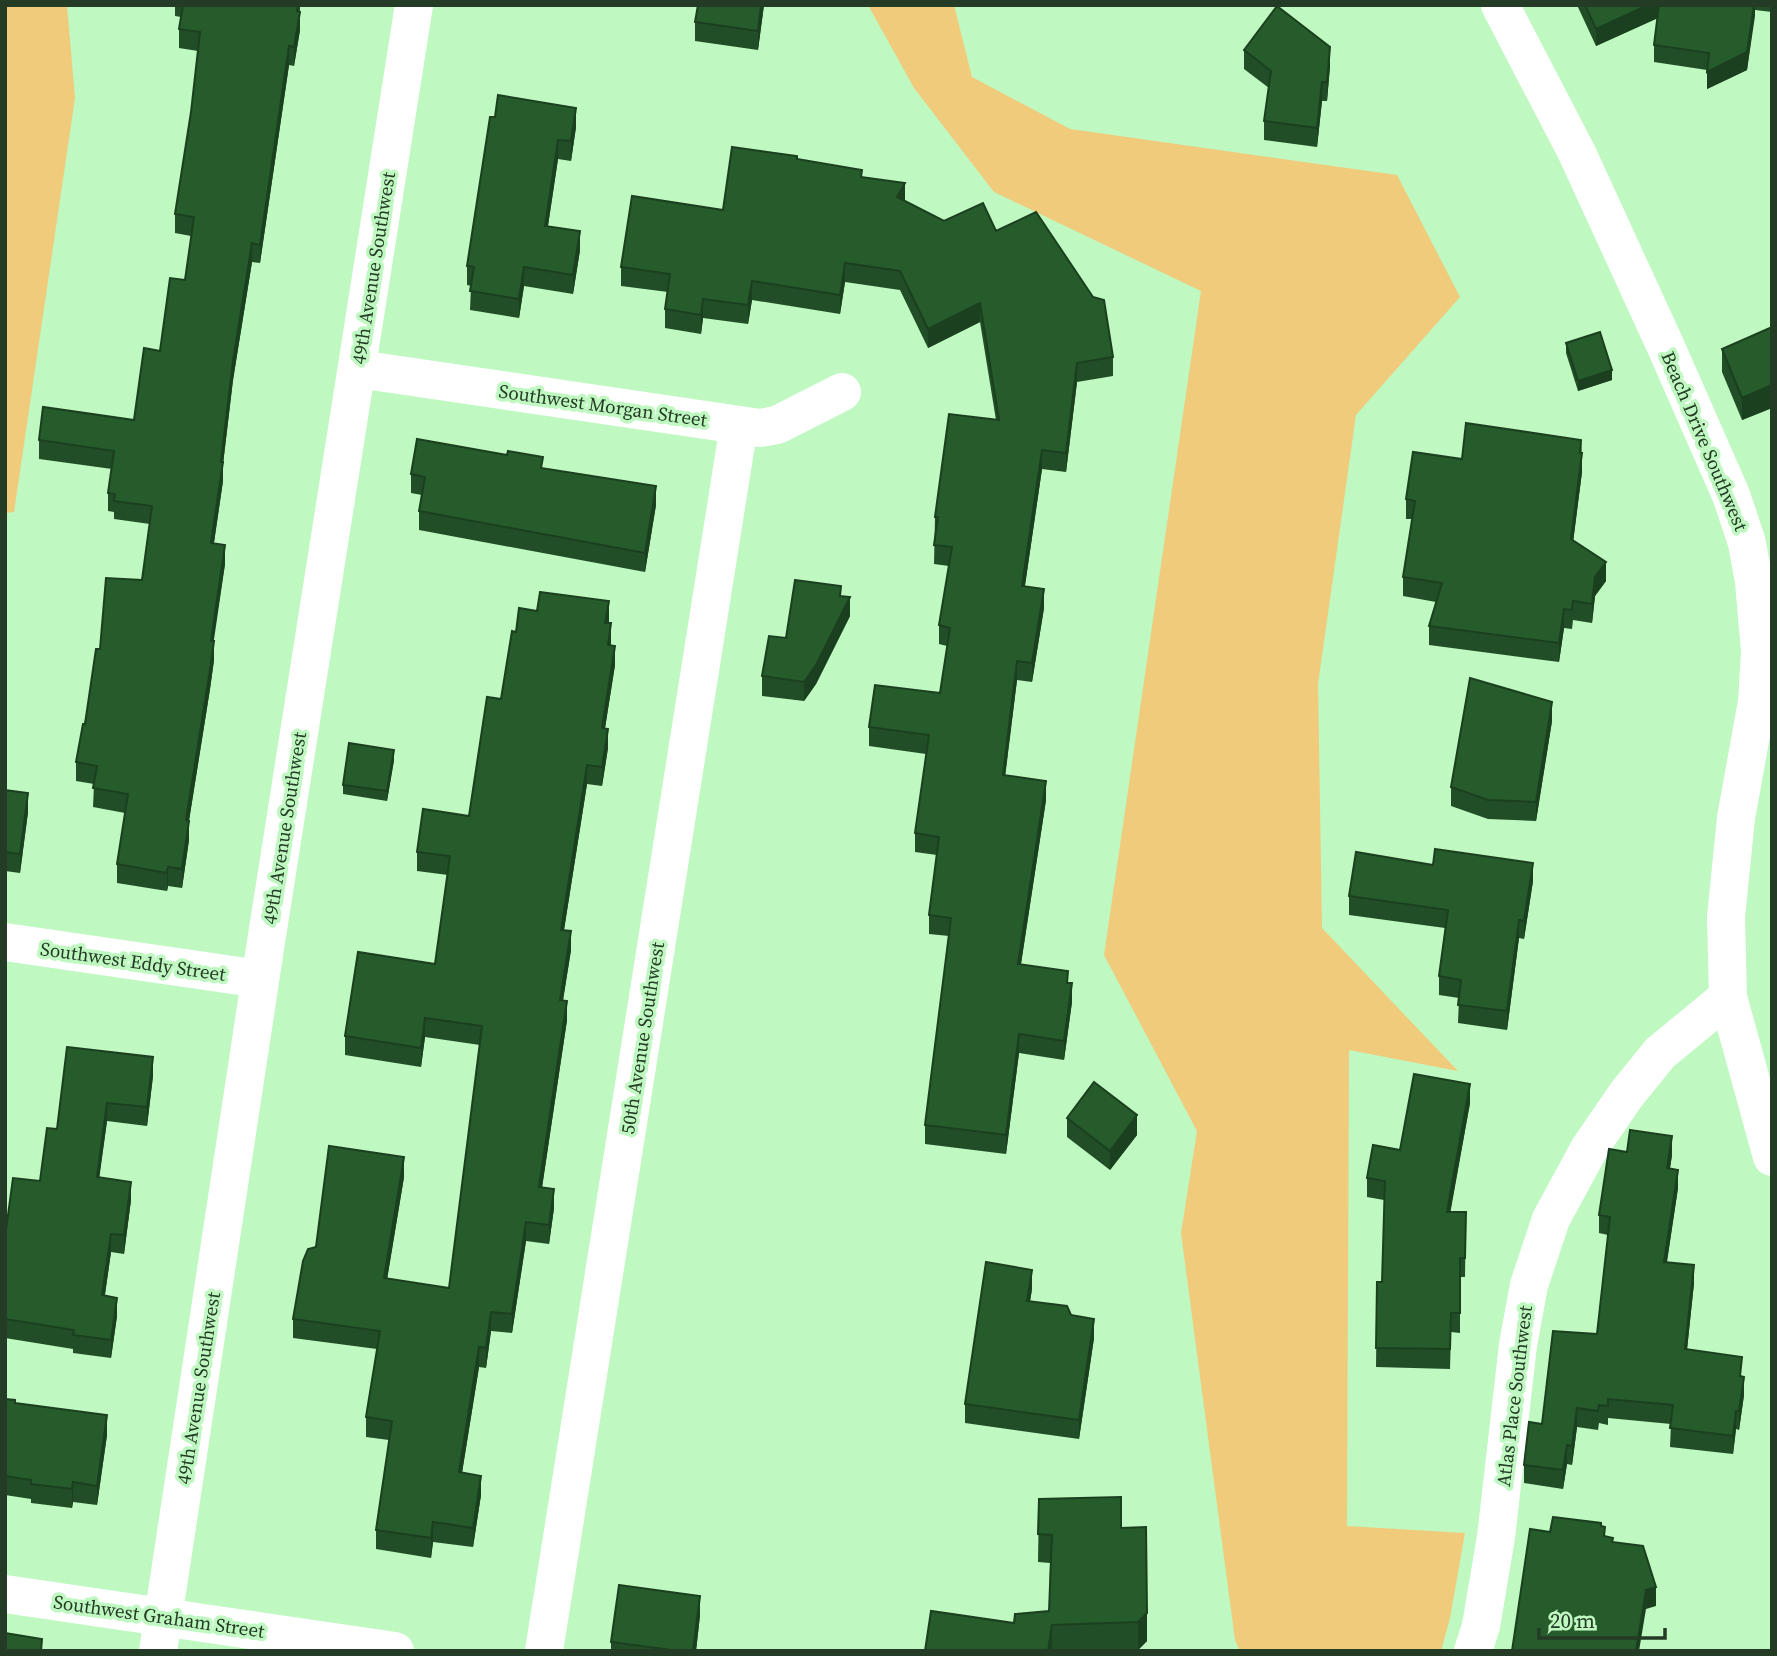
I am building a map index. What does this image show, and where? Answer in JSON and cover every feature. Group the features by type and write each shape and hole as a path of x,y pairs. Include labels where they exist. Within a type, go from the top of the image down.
{"street":[{"name":"49th Avenue Southwest","path":"161,1634 260,979 414,5"},
{"name":"Beach Drive Southwest","path":"1500,5 1577,153 1731,495 1747,542 1754,582 1760,651 1757,702 1736,818 1726,917 1728,997 1772,1157"},
{"name":"Southwest Morgan Street","path":"358,369 760,428 777,425 842,392"},
{"name":"50th Avenue Southwest","path":"544,1651 738,425"},
{"name":"Southwest Eddy Street","path":"5,942 260,979"},
{"name":"Atlas Place Southwest","path":"1473,1651 1481,1626 1496,1537 1518,1345 1529,1285 1551,1219 1589,1150 1635,1084 1660,1053 1728,997"},
{"name":"Southwest Graham Street","path":"5,1594 161,1634 395,1651"}],"shaded area":[{"path":"5,5 67,5 75,98 14,512 5,513"},
{"path":"868,5 954,5 972,77 1070,129 1397,175 1460,297 1356,415 1318,684 1322,928 1458,1071 1349,1050 1347,1526 1465,1533 1450,1618 1441,1651 1240,1651 1235,1640 1181,1233 1197,1131 1104,955 1201,291 994,192 914,88"}],"building":[{"path":"183,5 298,5 297,11 300,12 294,47 289,46 260,245 252,243 233,361 223,462 211,543 225,545 211,641 214,641 210,670 186,820 189,821 182,869 168,867 167,873 117,864 128,794 93,788 97,766 76,762 85,724 96,649 100,649 106,578 142,580 152,506 114,501 115,494 108,493 114,451 39,440 43,407 134,420 144,348 160,351 170,278 185,280 194,217 175,214 200,32 179,29"},
{"path":"698,5 761,5 758,31 695,22"},
{"path":"1585,5 1648,5 1596,29"},
{"path":"1659,5 1754,5 1747,52 1707,72 1709,53 1654,45"},
{"path":"1277,6 1330,47 1327,82 1322,82 1317,128 1264,121 1271,71 1244,50"},
{"path":"498,95 576,108 571,141 558,140 545,226 580,231 573,275 524,267 519,299 470,291 474,267 467,266 490,117 495,117"},
{"path":"732,147 797,156 797,159 862,170 861,177 905,183 897,197 944,221 983,203 996,231 1036,212 1093,297 1104,300 1113,357 1077,363 1066,453 1042,450 1022,586 1044,589 1032,663 1017,661 1003,775 1046,781 1018,964 1068,971 1067,983 1072,983 1064,1041 1019,1034 1006,1135 925,1125 951,918 929,915 939,837 915,833 929,735 869,727 875,685 940,693 950,628 939,625 952,547 934,545 938,517 935,517 949,414 999,420 980,303 928,329 900,271 845,263 840,295 752,281 748,305 703,299 701,315 665,309 670,274 621,267 632,196 723,210"},
{"path":"1772,327 1772,385 1742,398 1722,349"},
{"path":"1600,332 1612,370 1578,381 1566,343"},
{"path":"1466,423 1581,440 1582,453 1571,539 1606,562 1595,577 1592,604 1573,601 1572,610 1564,609 1559,643 1429,626 1442,583 1403,577 1415,501 1406,499 1413,452 1462,459"},
{"path":"417,439 507,455 508,451 543,457 541,468 656,486 645,553 419,511 425,477 411,474"},
{"path":"795,580 841,586 840,596 850,597 816,665 804,682 762,676 769,636 786,638"},
{"path":"540,592 609,601 605,623 611,623 608,645 615,646 602,728 608,729 602,767 587,765 561,930 571,931 560,1000 567,1001 539,1187 554,1189 549,1225 526,1222 512,1314 491,1312 486,1348 479,1347 459,1472 481,1476 473,1528 433,1522 431,1538 376,1530 392,1421 366,1417 380,1331 293,1319 303,1261 308,1249 316,1247 329,1146 404,1157 384,1278 449,1288 482,1026 425,1018 421,1048 345,1036 358,952 435,964 450,856 417,852 423,809 469,816 487,697 501,699 512,631 516,632 519,608 537,611"},
{"path":"1470,678 1552,702 1536,802 1488,800 1451,787"},
{"path":"349,743 394,750 387,791 343,785"},
{"path":"5,790 28,793 20,854 5,852"},
{"path":"1435,849 1533,863 1524,921 1519,920 1507,1011 1458,1005 1461,980 1439,976 1448,910 1349,896 1356,852 1433,865"},
{"path":"67,1047 153,1057 147,1107 107,1103 97,1177 131,1182 124,1235 111,1234 102,1295 117,1298 111,1340 73,1335 74,1330 5,1319 5,1229 13,1178 40,1181 47,1128 57,1129"},
{"path":"1414,1074 1470,1084 1447,1212 1466,1212 1465,1258 1460,1258 1460,1313 1451,1313 1450,1349 1376,1348 1377,1282 1382,1282 1385,1181 1367,1178 1373,1145 1400,1150"},
{"path":"1094,1082 1137,1115 1110,1151 1067,1118"},
{"path":"1630,1130 1672,1136 1667,1168 1678,1170 1664,1262 1694,1265 1685,1349 1742,1357 1740,1376 1744,1377 1733,1436 1670,1428 1673,1405 1608,1399 1608,1406 1599,1405 1598,1411 1577,1408 1572,1446 1567,1445 1563,1470 1524,1465 1529,1422 1542,1424 1553,1331 1597,1334 1610,1217 1599,1215 1609,1149 1627,1152"},
{"path":"986,1262 1032,1270 1027,1301 1067,1306 1071,1315 1094,1319 1079,1420 965,1404"},
{"path":"5,1399 15,1400 15,1403 107,1415 97,1486 73,1482 72,1489 31,1484 31,1480 5,1476"},
{"path":"1121,1497 1121,1528 1146,1527 1147,1613 1138,1622 1052,1625 1048,1651 925,1651 931,1611 1014,1623 1015,1614 1049,1611 1052,1535 1038,1534 1039,1499"},
{"path":"1553,1517 1601,1523 1601,1526 1605,1527 1604,1536 1613,1538 1612,1542 1643,1546 1656,1587 1646,1590 1636,1651 1512,1651 1530,1529 1550,1532"},
{"path":"619,1585 700,1596 693,1651 611,1642"},
{"path":"5,1633 42,1639 41,1651 5,1651"}]}
